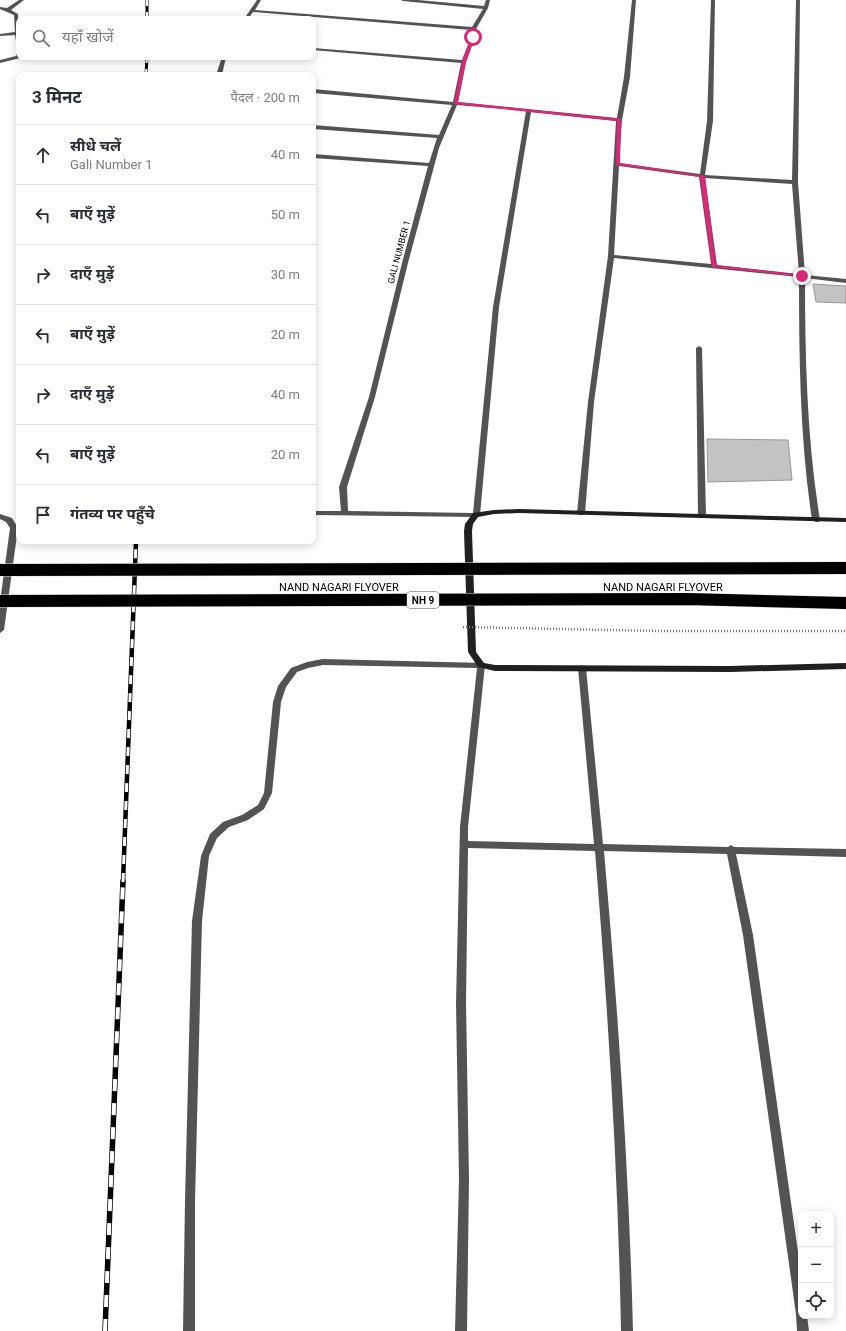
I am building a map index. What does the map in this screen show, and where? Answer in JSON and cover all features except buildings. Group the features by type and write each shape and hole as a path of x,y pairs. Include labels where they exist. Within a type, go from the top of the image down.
{"highway":[{"name":"NAND NAGARI FLYOVER","path":"0,570 846,568"},
{"name":"NAND NAGARI FLYOVER","path":"0,601 687,599 846,603"}],"street":[{"path":"8,10 22,0"},
{"path":"248,16 258,0"},
{"path":"403,0 486,8"},
{"name":"GALI NUMBER 1","path":"345,513 344,487 372,397 405,263 432,165 441,137 455,104 464,62 473,37 474,29 486,8 488,0"},
{"path":"581,513 591,402 611,256 618,164 619,120 627,77 634,0"},
{"path":"713,0 710,121 702,176 714,266"},
{"path":"798,0 794,182 802,276 802,355 811,488 816,520"},
{"path":"0,8 8,10 16,14 16,16"},
{"path":"252,11 314,16"},
{"path":"316,16 474,29"},
{"path":"0,35 16,33"},
{"path":"316,49 464,62"},
{"path":"0,62 16,58"},
{"path":"220,72 223,60"},
{"path":"316,91 529,110 619,120"},
{"path":"461,1331 464,1179 461,1003 464,827 481,665 472,652 468,531 469,524 476,515 496,307 529,110"},
{"path":"316,127 441,137"},
{"path":"316,156 432,165"},
{"path":"618,164 702,176 794,182"},
{"path":"611,256 846,281"},
{"path":"699,348 702,515"},
{"path":"316,513 476,515 494,512 519,511 846,520"},
{"path":"0,516 9,520 14,528 0,630"},
{"path":"189,1331 190,1202 197,921 205,856 213,836 226,824 245,818 261,807 268,793 277,702 282,686 294,670 307,665 323,662 481,665 495,668 730,669 846,666"},
{"path":"582,668 599,848 616,1068 626,1253 627,1331"},
{"path":"464,844 599,848 731,849 846,853"},
{"path":"731,849 748,935 798,1291"},
{"path":"802,1319 803,1331"}],"path":[{"path":"459,627 659,631 846,631"}],"railway":[{"path":"147,0 147,16"},
{"path":"146,72 147,60"},
{"path":"123,882 136,544"},
{"path":"105,1331 123,881"}],"route":[{"path":"473,37 464,62 455,104 529,110 619,120 618,164 702,176 714,266 802,276"}]}
